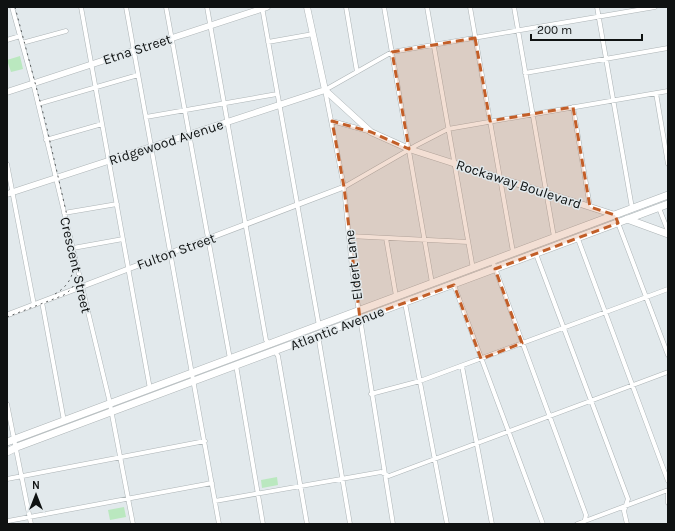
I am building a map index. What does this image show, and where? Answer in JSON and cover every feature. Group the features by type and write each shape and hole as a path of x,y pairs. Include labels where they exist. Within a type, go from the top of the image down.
{"main road":[{"name":"Eldert Lane","path":"307,7 325,90"},
{"name":"Etna Street","path":"7,92 263,8"},
{"name":"Ridgewood Avenue","path":"10,193 325,90"},
{"name":"Rockaway Boulevard","path":"325,90 371,132 409,149 668,233"},
{"name":"Atlantic Avenue","path":"7,452 13,443 64,421 668,195"},
{"name":"Atlantic Avenue","path":"13,443 112,412 578,239 668,204"}],"street":[{"name":"Crescent Street","path":"12,7 38,104 112,412 133,524"},
{"path":"81,7 150,389"},
{"path":"126,7 192,373 195,381 219,524"},
{"path":"166,7 230,359"},
{"path":"207,7 266,340 278,356 307,524"},
{"path":"346,7 357,72"},
{"path":"384,7 432,283"},
{"path":"427,7 468,242 476,276"},
{"path":"470,7 513,252"},
{"path":"514,7 554,237"},
{"path":"597,7 632,208"},
{"path":"325,90 392,52 655,7"},
{"path":"263,8 319,326"},
{"path":"22,43 66,31"},
{"path":"268,42 312,34"},
{"path":"7,40 20,36"},
{"path":"525,72 668,48"},
{"path":"38,104 138,75"},
{"name":"Eldert Lane","path":"325,90 344,187 358,311 393,524"},
{"path":"344,187 409,149 448,129 668,91"},
{"path":"656,93 668,164"},
{"path":"146,117 277,94"},
{"path":"573,107 590,207"},
{"name":"Rockaway Boulevard","path":"332,121 371,132"},
{"path":"46,140 102,124"},
{"path":"7,164 10,193 34,304"},
{"name":"Fulton Street","path":"7,315 208,240 344,187"},
{"path":"64,213 117,204"},
{"path":"659,208 668,233"},
{"path":"615,215 668,356"},
{"path":"349,236 468,242"},
{"path":"386,238 396,296"},
{"path":"73,248 123,239"},
{"path":"578,239 668,480"},
{"path":"536,254 628,499 624,511 627,524"},
{"path":"492,260 586,515 584,523"},
{"path":"454,285 543,524"},
{"path":"371,394 420,381 668,289"},
{"path":"42,302 64,421"},
{"path":"405,303 447,524"},
{"path":"318,335 350,524"},
{"path":"236,365 264,524"},
{"path":"462,366 492,524"},
{"path":"215,501 381,472 389,476 668,372"},
{"path":"7,404 13,443 22,476 32,524"},
{"path":"7,479 205,441"},
{"path":"8,521 212,483"},
{"path":"577,524 584,523 668,489 668,503"}],"highlighted area":[{"path":"475,38 490,121 573,107 590,207 615,215 618,223 495,269 522,343 481,359 454,285 360,319 344,187 332,121 371,132 409,149 392,52"}],"green space":[{"path":"20,56 23,69 11,72 7,60"},
{"path":"277,477 278,485 262,488 261,480"},
{"path":"124,507 126,517 110,520 108,510"}],"railway":[{"path":"7,317 64,295 75,283 79,268 46,124 15,7"},
{"path":"55,294 63,288 69,280 73,272 73,261"}]}
